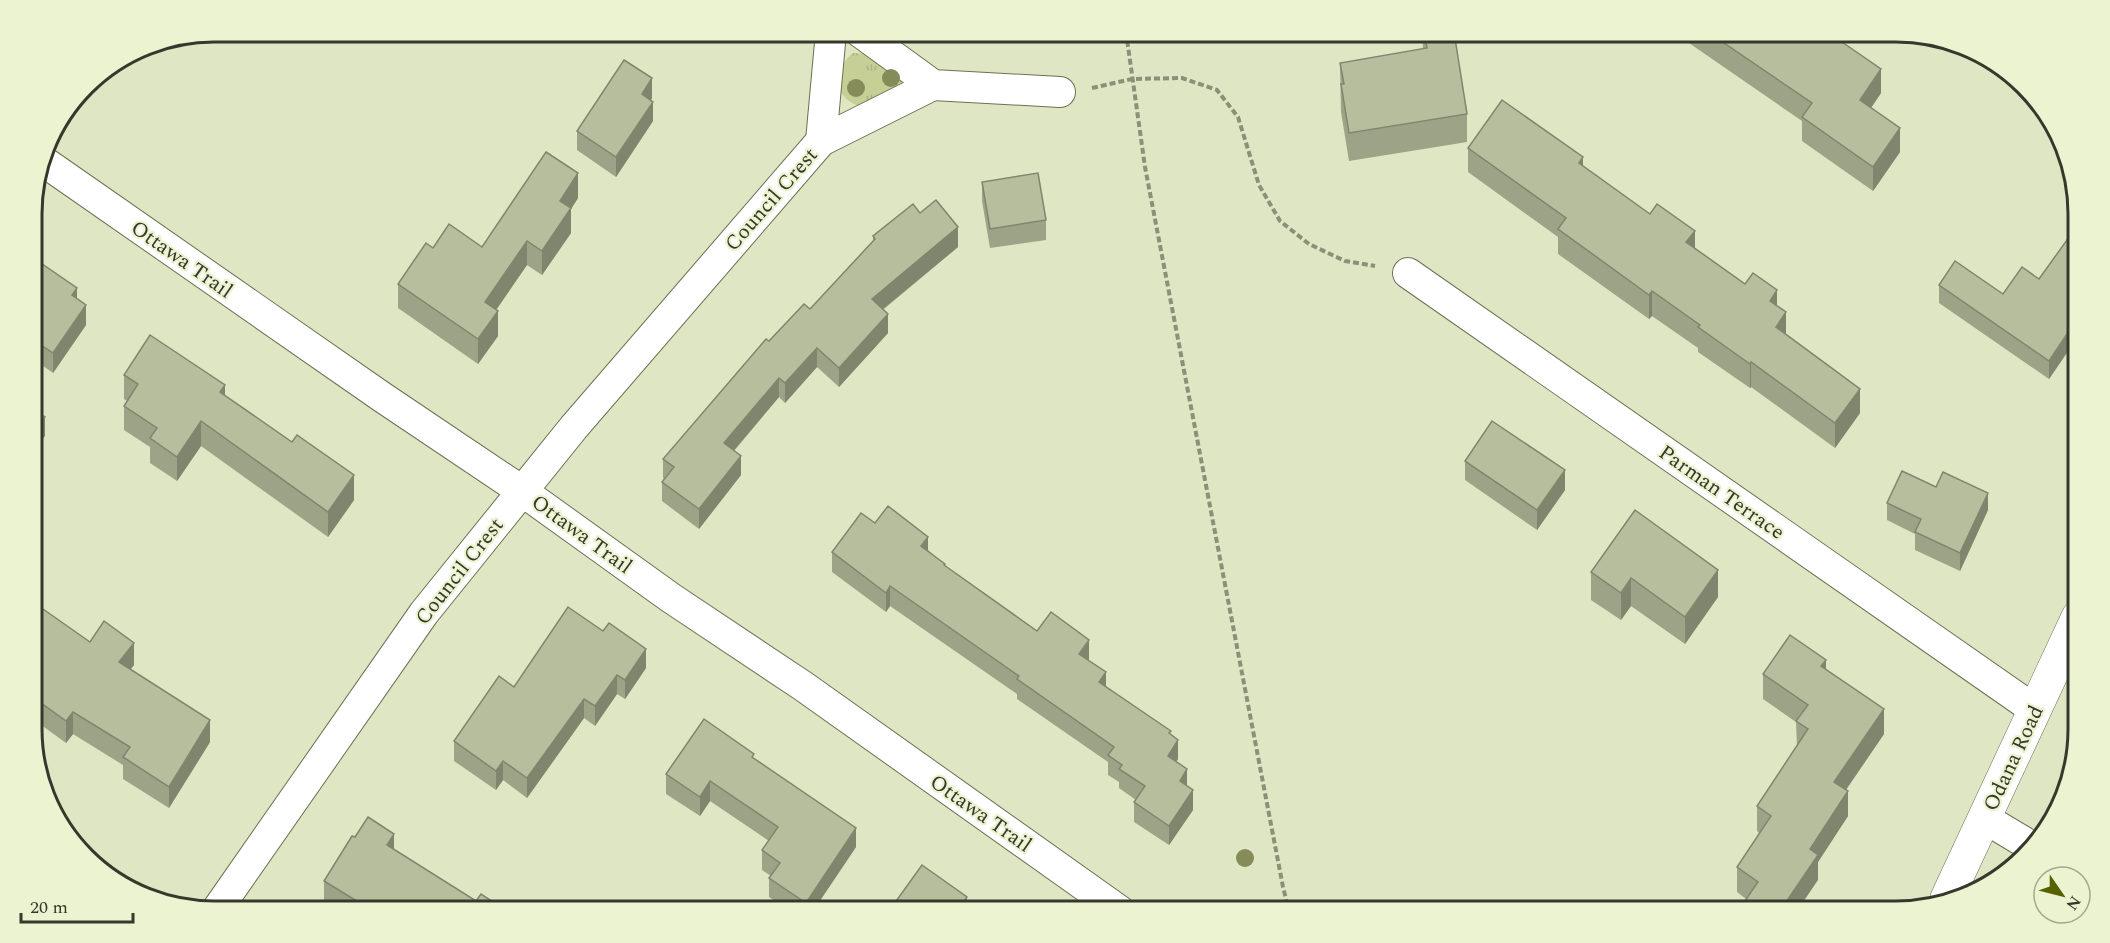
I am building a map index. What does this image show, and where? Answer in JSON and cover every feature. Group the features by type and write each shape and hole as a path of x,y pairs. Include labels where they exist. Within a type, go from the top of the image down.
{"street":[{"name":"Council Crest","path":"821,141 830,42"},
{"path":"874,42 933,85"},
{"name":"Council Crest","path":"224,901 424,614 574,427 821,141 933,85 1060,92"},
{"name":"Ottawa Trail","path":"49,165 353,377 522,491 670,598 803,686 1106,901"},
{"name":"Parman Terrace","path":"1408,273 2035,710"},
{"name":"Odana Road","path":"1950,892 2068,639"},
{"path":"1984,818 2025,842"}],"path":[{"path":"1126,42 1150,190 1287,901"},
{"path":"1132,79 1182,78 1218,90 1238,117 1259,185 1281,221 1309,244 1345,261 1408,273"}],"green space":[{"path":"853,53 876,56 892,64 898,71 902,82 898,88 891,94 867,105 857,105 849,101 840,90 838,77 843,64"}],"building":[{"path":"1426,42 1456,42 1467,114 1349,133 1340,63 1427,48"},
{"path":"1723,42 1842,42 1881,69 1860,100 1900,128 1873,167 1802,117 1812,103"},
{"path":"624,60 652,78 642,94 653,102 616,157 577,131"},
{"path":"1502,100 1583,157 1579,163 1650,214 1657,204 1695,231 1686,242 1745,284 1753,273 1777,290 1770,301 1786,312 1776,327 1860,389 1835,423 1698,327 1700,325 1652,291 1649,295 1558,229 1566,218 1468,148"},
{"path":"546,152 578,173 560,201 571,208 542,251 527,241 485,302 498,311 478,339 398,284 426,243 433,248 449,224 482,247"},
{"path":"1038,173 1046,220 990,229 982,182"},
{"path":"936,200 958,227 872,299 888,314 839,368 817,348 785,383 779,378 724,443 741,456 699,509 662,482 674,467 663,459 766,339 769,341 804,304 810,309 875,239 873,236 913,204 920,213"},
{"path":"2068,239 2068,332 2049,361 1939,285 1955,261 2003,294 2022,267 2039,279"},
{"path":"42,264 77,288 72,295 86,305 53,353 42,346"},
{"path":"150,335 225,385 220,392 292,442 297,435 354,475 328,512 201,421 177,457 150,438 157,428 124,406 138,384 124,375"},
{"path":"1492,421 1565,470 1537,510 1465,461"},
{"path":"1902,471 1936,487 1943,472 1988,493 1960,553 1915,532 1921,519 1887,503"},
{"path":"888,506 928,537 921,546 1037,631 1051,612 1089,640 1079,654 1106,672 1099,682 1171,731 1169,733 1178,740 1168,756 1187,769 1180,781 1193,790 1169,826 1134,802 1145,786 1119,769 1122,765 1108,755 1114,747 1017,679 1019,676 890,586 886,593 832,552 861,513 875,523"},
{"path":"1635,510 1718,570 1685,617 1631,578 1621,593 1591,572"},
{"path":"568,607 603,631 609,623 646,649 625,680 617,675 595,706 584,699 527,778 503,761 496,771 454,741 499,676 514,687"},
{"path":"42,608 90,642 104,621 134,643 119,662 210,720 169,787 123,757 130,747 73,712 66,721 42,704"},
{"path":"1790,635 1826,660 1821,666 1884,709 1834,782 1848,791 1810,849 1818,855 1787,901 1745,901 1758,882 1737,867 1771,816 1757,806 1808,729 1796,721 1808,705 1763,674"},
{"path":"704,719 754,754 752,757 856,828 807,901 803,901 769,878 780,863 762,850 778,827 710,781 700,797 666,774"},
{"path":"368,817 394,834 387,845 476,901 357,901 324,881 352,836 355,837"},
{"path":"922,865 967,897 964,901 896,901"},
{"path":"481,894 492,901 476,901"}]}
